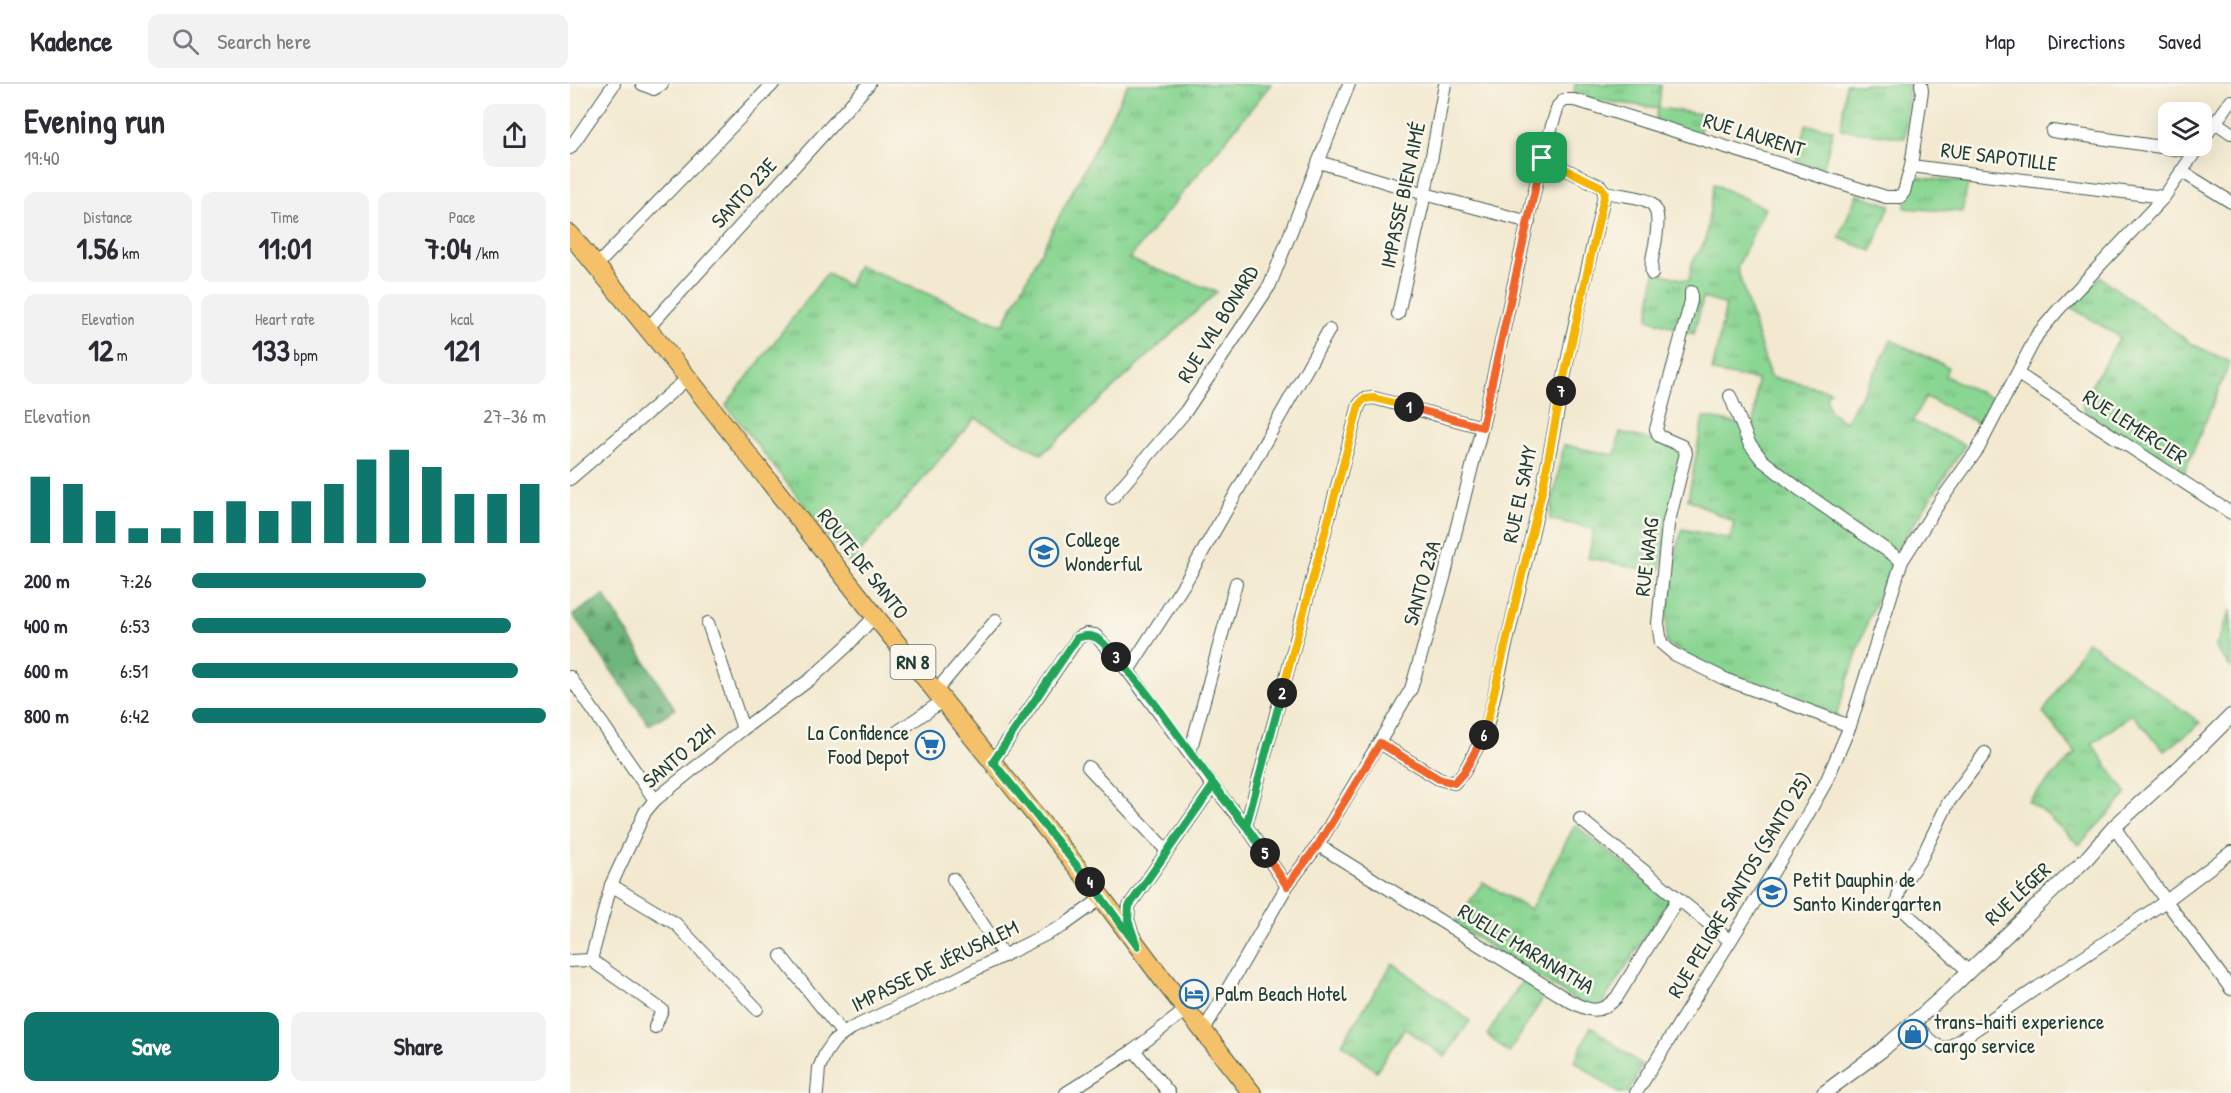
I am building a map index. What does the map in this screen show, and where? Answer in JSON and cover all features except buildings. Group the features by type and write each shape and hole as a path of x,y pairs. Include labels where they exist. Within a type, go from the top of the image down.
{"main road":[{"name":"ROUTE DE SANTO","path":"570,234 648,328 875,616 1102,898 1252,1093"}],"street":[{"path":"570,148 614,84"},
{"path":"642,84 654,89 662,84"},
{"path":"597,265 773,84"},
{"name":"SANTO 23E","path":"648,328 869,84"},
{"name":"RUE VAL BONARD","path":"1112,498 1186,411 1270,285 1349,84"},
{"name":"IMPASSE BIEN AIMÉ","path":"1398,314 1425,194 1445,84"},
{"name":"RUE SAPOTILLE","path":"1921,84 1922,91 1911,166 2164,197"},
{"name":"RUE LAURENT","path":"1564,100 1584,103 1886,197 1900,197 1904,192 1911,166"},
{"name":"SANTO 23A","path":"1204,1030 1287,886 1318,845 1411,689 1444,578 1482,427 1542,158 1553,118 1558,106 1564,100"},
{"name":"RUE PELIGRE SANTOS (SANTO 25)","path":"2212,126 2231,101"},
{"path":"2215,122 2231,133"},
{"path":"2052,131 2158,142"},
{"name":"RUE PELIGRE SANTOS (SANTO 25)","path":"1636,1093 1796,835 1826,782 1850,726 1902,561 1941,500 1978,449 2037,335 2164,197 2192,156"},
{"path":"1542,158 1600,186 1605,192 1645,200 1657,209 1659,222 1651,265 1652,274"},
{"path":"1319,162 1529,222"},
{"path":"2181,171 2231,202"},
{"name":"RUE EL SAMY","path":"1380,743 1439,779 1454,783 1464,772 1486,731 1543,487 1572,337 1605,192"},
{"name":"RUE WAAG","path":"1691,292 1691,301 1656,429 1659,436 1682,446 1686,453 1668,525 1658,623 1661,643 1674,654 1727,680 1850,726"},
{"path":"1128,671 1186,581 1329,330"},
{"name":"RUE LEMERCIER","path":"2018,374 2231,513"},
{"path":"570,479 688,378"},
{"path":"1730,396 1749,443 1762,460 1799,489 1902,561"},
{"path":"1246,826 1359,405 1364,399 1374,398 1482,427"},
{"path":"1190,752 1236,583"},
{"name":"SANTO 22H","path":"591,960 611,885 645,812 655,800 743,729 812,678 875,616"},
{"path":"897,732 940,696 996,620"},
{"path":"708,623 743,729"},
{"path":"993,762 1077,638 1086,634 1095,636 1128,671 1213,786 1246,826 1287,886"},
{"path":"570,677 655,800"},
{"name":"RUE LÉGER","path":"1824,1093 1882,1050 1968,971 2231,716"},
{"path":"1968,971 1901,908 1897,896 1922,857 1948,803 1985,753"},
{"path":"1089,767 1167,851"},
{"path":"1137,946 1128,920 1129,906 1213,786"},
{"path":"1580,819 1729,940"},
{"path":"2114,827 2231,989"},
{"name":"RUELLE MARANATHA","path":"1318,845 1568,1000 1582,1008 1596,1011 1609,1006 1617,998 1677,900"},
{"path":"1914,1021 1931,1042 1940,1048 1948,1048 2166,901 2231,852"},
{"path":"953,879 1004,956"},
{"path":"611,885 676,924 757,1009"},
{"name":"IMPASSE DE JÉRUSALEM","path":"817,1093 819,1068 825,1054 834,1041 843,1034 1063,926 1102,898"},
{"path":"781,956 843,1034"},
{"path":"570,961 591,960 662,1010 655,1027"},
{"path":"1066,1093 1134,1050 1187,1009"},
{"path":"1134,1050 1169,1093"}],"green space":[{"path":"1128,84 1271,84 1129,259 1217,292 1042,454 975,418 850,564 726,405 827,273 848,286 858,265 1003,325"},
{"path":"1575,84 1661,84 1659,108 1701,114 1700,136 1654,126 1658,108 1574,97"},
{"path":"1846,84 1909,84 1905,138 1841,129"},
{"path":"1806,125 1833,129 1823,170 1797,162"},
{"path":"1908,176 1968,183 1962,212 1905,208"},
{"path":"1714,184 1765,208 1737,268 1770,377 1831,391 1826,395 1829,410 1845,422 1878,367 1891,340 1948,367 1945,376 1996,400 1980,424 1926,397 1912,421 1965,445 1904,539 1868,620 1836,716 1710,669 1666,643 1668,587 1682,529 1730,539 1734,522 1688,499 1703,417 1754,426 1757,380 1712,372 1726,305 1703,298 1694,334 1648,319 1655,272 1689,281 1692,263 1705,242"},
{"path":"1857,194 1890,205 1872,251 1839,238"},
{"path":"2100,277 2192,344 2230,362 2182,478 2083,409 2083,400 2120,337 2071,307"},
{"path":"1620,432 1684,449 1660,572 1588,558 1594,529 1549,519 1564,445 1615,455"},
{"path":"604,595 675,709 649,725 573,615"},
{"path":"2231,610 2231,668 2215,648"},
{"path":"2087,641 2201,723 2165,751 2132,714 2092,744 2127,794 2079,845 2046,814 2028,801 2076,753 2043,713"},
{"path":"1575,825 1669,900 1596,1013 1454,924 1483,882 1530,910"},
{"path":"1393,963 1470,1021 1445,1057 1405,1028 1376,1071 1342,1043"},
{"path":"1522,981 1545,995 1509,1053 1487,1035"},
{"path":"1591,1026 1642,1066 1628,1093 1618,1093 1575,1061"}],"place":[{"name":"College Wonderful","path":"1044,552"},
{"name":"La Confidence Food Depot","path":"930,745"},
{"name":"Petit Dauphin de Santo Kindergarten","path":"1772,892"},
{"name":"Palm Beach Hotel","path":"1194,994"},
{"name":"trans-haiti experience cargo service","path":"1913,1034"}],"route":[{"path":"1542,158 1482,427 1374,398 1364,399 1359,405 1246,826 1213,786 1128,671 1095,636 1086,634 1077,638 993,762 1102,898 1137,946 1128,920 1129,906 1213,786 1246,826 1287,886 1318,845 1380,743 1439,779 1447,783 1454,783 1464,772 1486,731 1543,487 1572,337 1605,192 1600,186 1542,158"}]}
